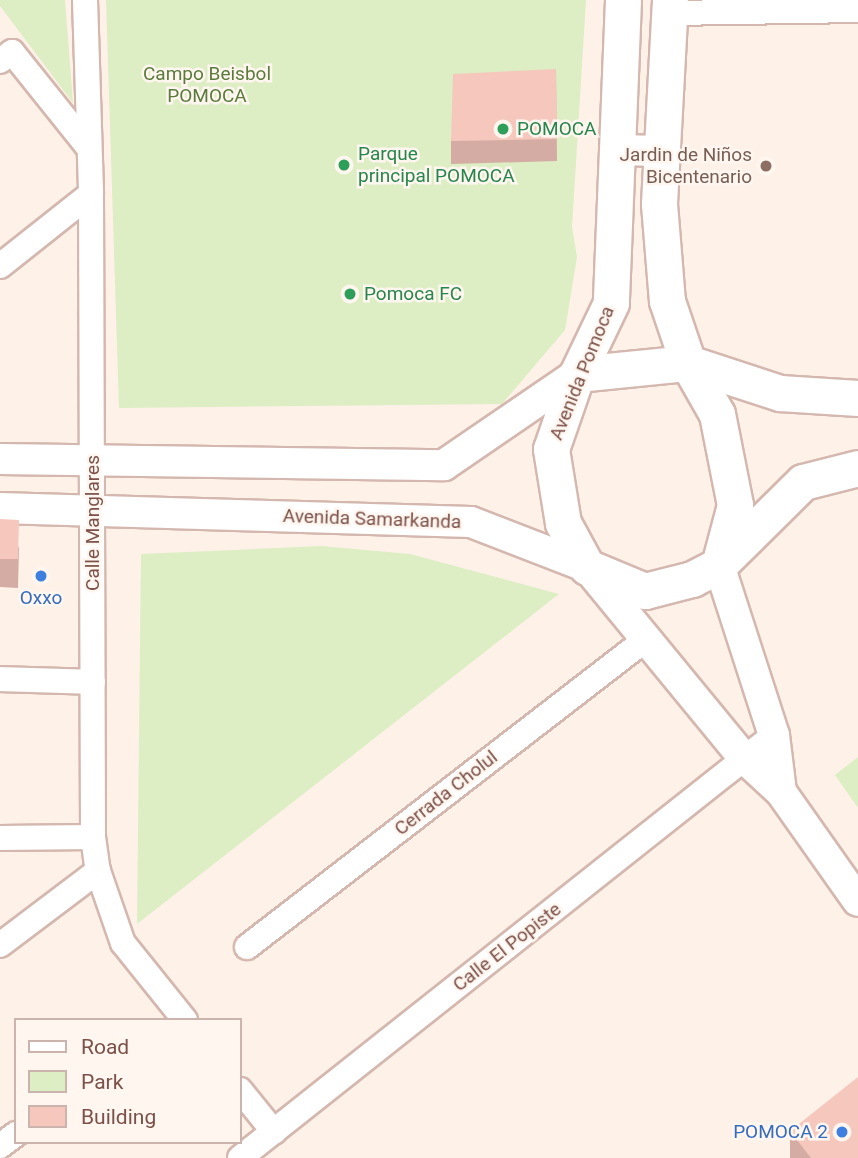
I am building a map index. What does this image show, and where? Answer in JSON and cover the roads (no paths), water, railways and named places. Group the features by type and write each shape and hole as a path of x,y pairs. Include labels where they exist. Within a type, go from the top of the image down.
{"main road":[{"name":"Avenida Pomoca","path":"587,567 564,523 551,449 577,374 611,303 623,0"},
{"path":"670,7 659,204 667,301 688,363 717,414 735,505 719,565"},
{"path":"577,374 688,363 780,393 858,398"},
{"name":"Avenida Samarkanda","path":"587,567 645,591 692,579 719,565 803,482 858,468"}],"street":[{"name":"Calle Manglares","path":"85,0 91,194 93,837 98,871 123,943 175,1016"},
{"path":"670,7 858,9"},
{"path":"0,61 12,51 88,147"},
{"path":"617,150 662,151"},
{"path":"0,266 91,194"},
{"path":"0,459 444,465 577,374"},
{"name":"Avenida Samarkanda","path":"0,508 471,522 587,567"},
{"name":"Avenida Pomoca","path":"719,565 774,735 781,792"},
{"name":"Avenida Pomoca","path":"587,567 744,758 781,792 858,901"},
{"name":"Cerrada Cholul","path":"247,947 645,640"},
{"path":"0,679 93,682"},
{"name":"Calle El Popiste","path":"240,1158 774,735"},
{"path":"0,838 93,837"},
{"path":"0,945 98,871"},
{"path":"242,1092 274,1132"}],"place":[{"name":"POMOCA","path":"503,129"},
{"name":"Parque principal POMOCA","path":"344,165"},
{"name":"Jardin de Niños Bicentenario","path":"766,166"},
{"name":"Pomoca FC","path":"350,294"},
{"name":"Oxxo","path":"41,576"},
{"name":"POMOCA 2","path":"842,1132"}],"park label":[{"name":"Campo Beisbol POMOCA","path":"207,85"}]}
